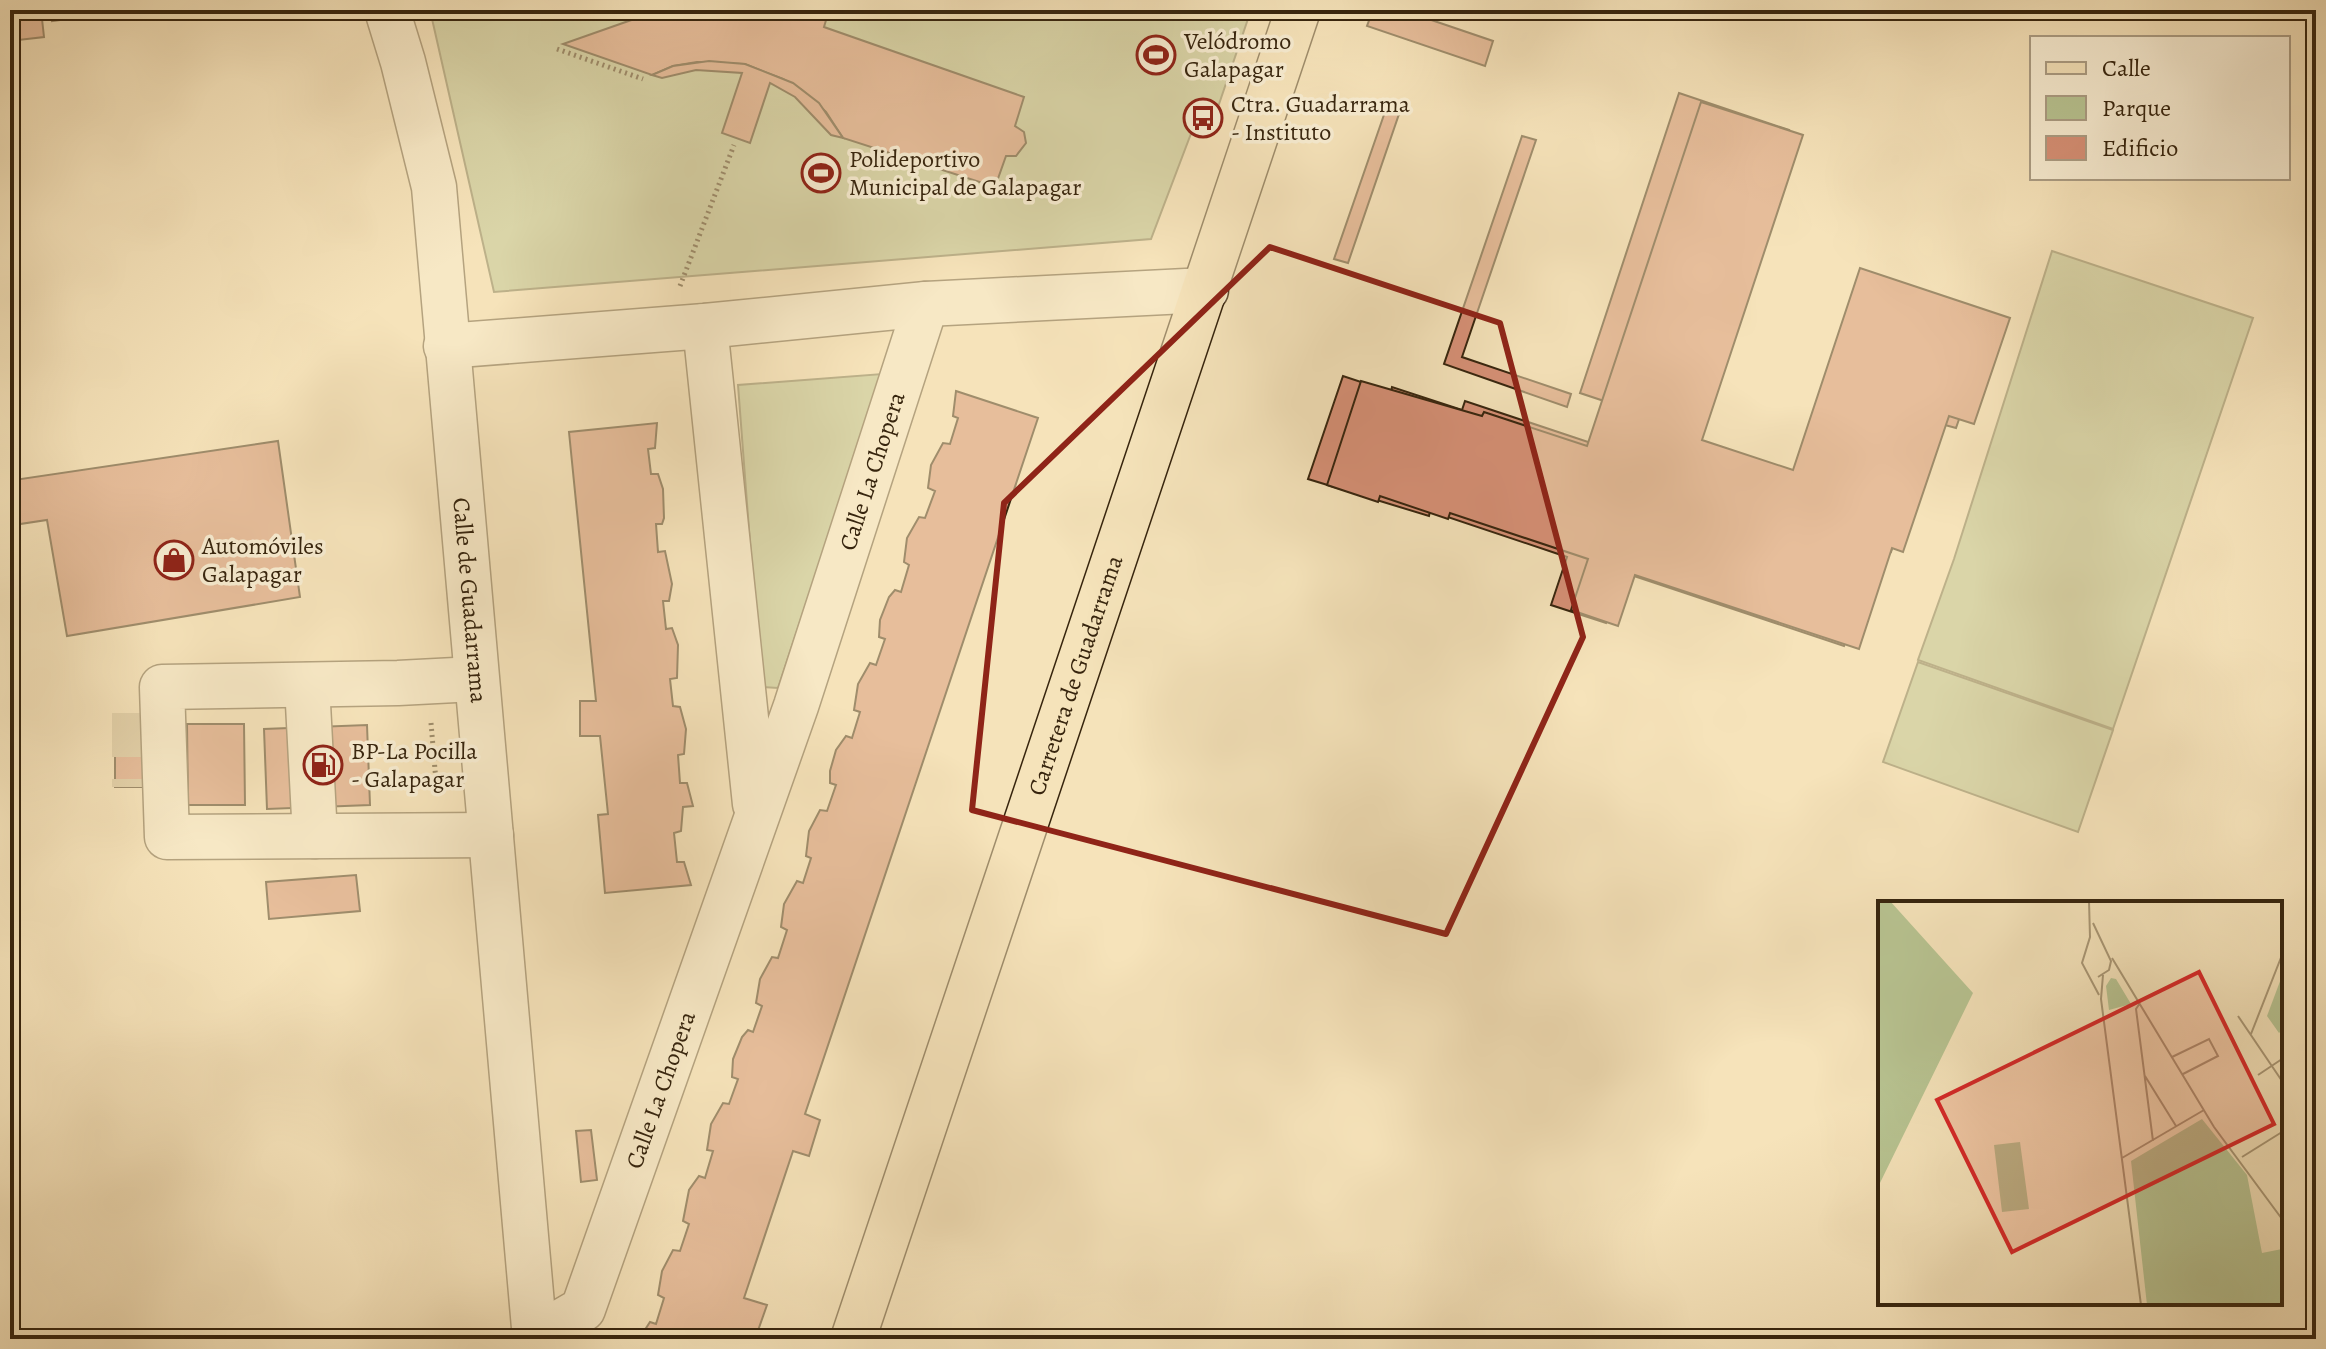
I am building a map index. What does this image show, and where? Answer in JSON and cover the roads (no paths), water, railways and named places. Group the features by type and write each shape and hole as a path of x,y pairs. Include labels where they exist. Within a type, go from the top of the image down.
{"main road":[{"name":"Carretera de Guadarrama","path":"853,1339 1298,10"}],"street":[{"name":"Calle de Guadarrama","path":"387,10 434,187 535,1338"},
{"path":"446,346 684,328 926,304 1206,290"},
{"name":"Calle La Chopera","path":"535,1338 583,1309 796,706 926,304"},
{"name":"Calle La Chopera","path":"684,328 757,818"},
{"path":"167,837 148,700 307,685 475,679"},
{"path":"307,685 315,836"},
{"path":"134,787 141,825 167,837 491,835"}],"tunnel":[{"path":"134,713 134,787"}],"place":[{"name":"Velódromo Galapagar","path":"1156,55"},
{"name":"Ctra. Guadarrama - Instituto","path":"1203,118"},
{"name":"Polideportivo Municipal de Galapagar","path":"821,173"},
{"name":"Automóviles Galapagar","path":"174,560"},
{"name":"BP-La Pocilla - Galapagar","path":"323,765"}]}
